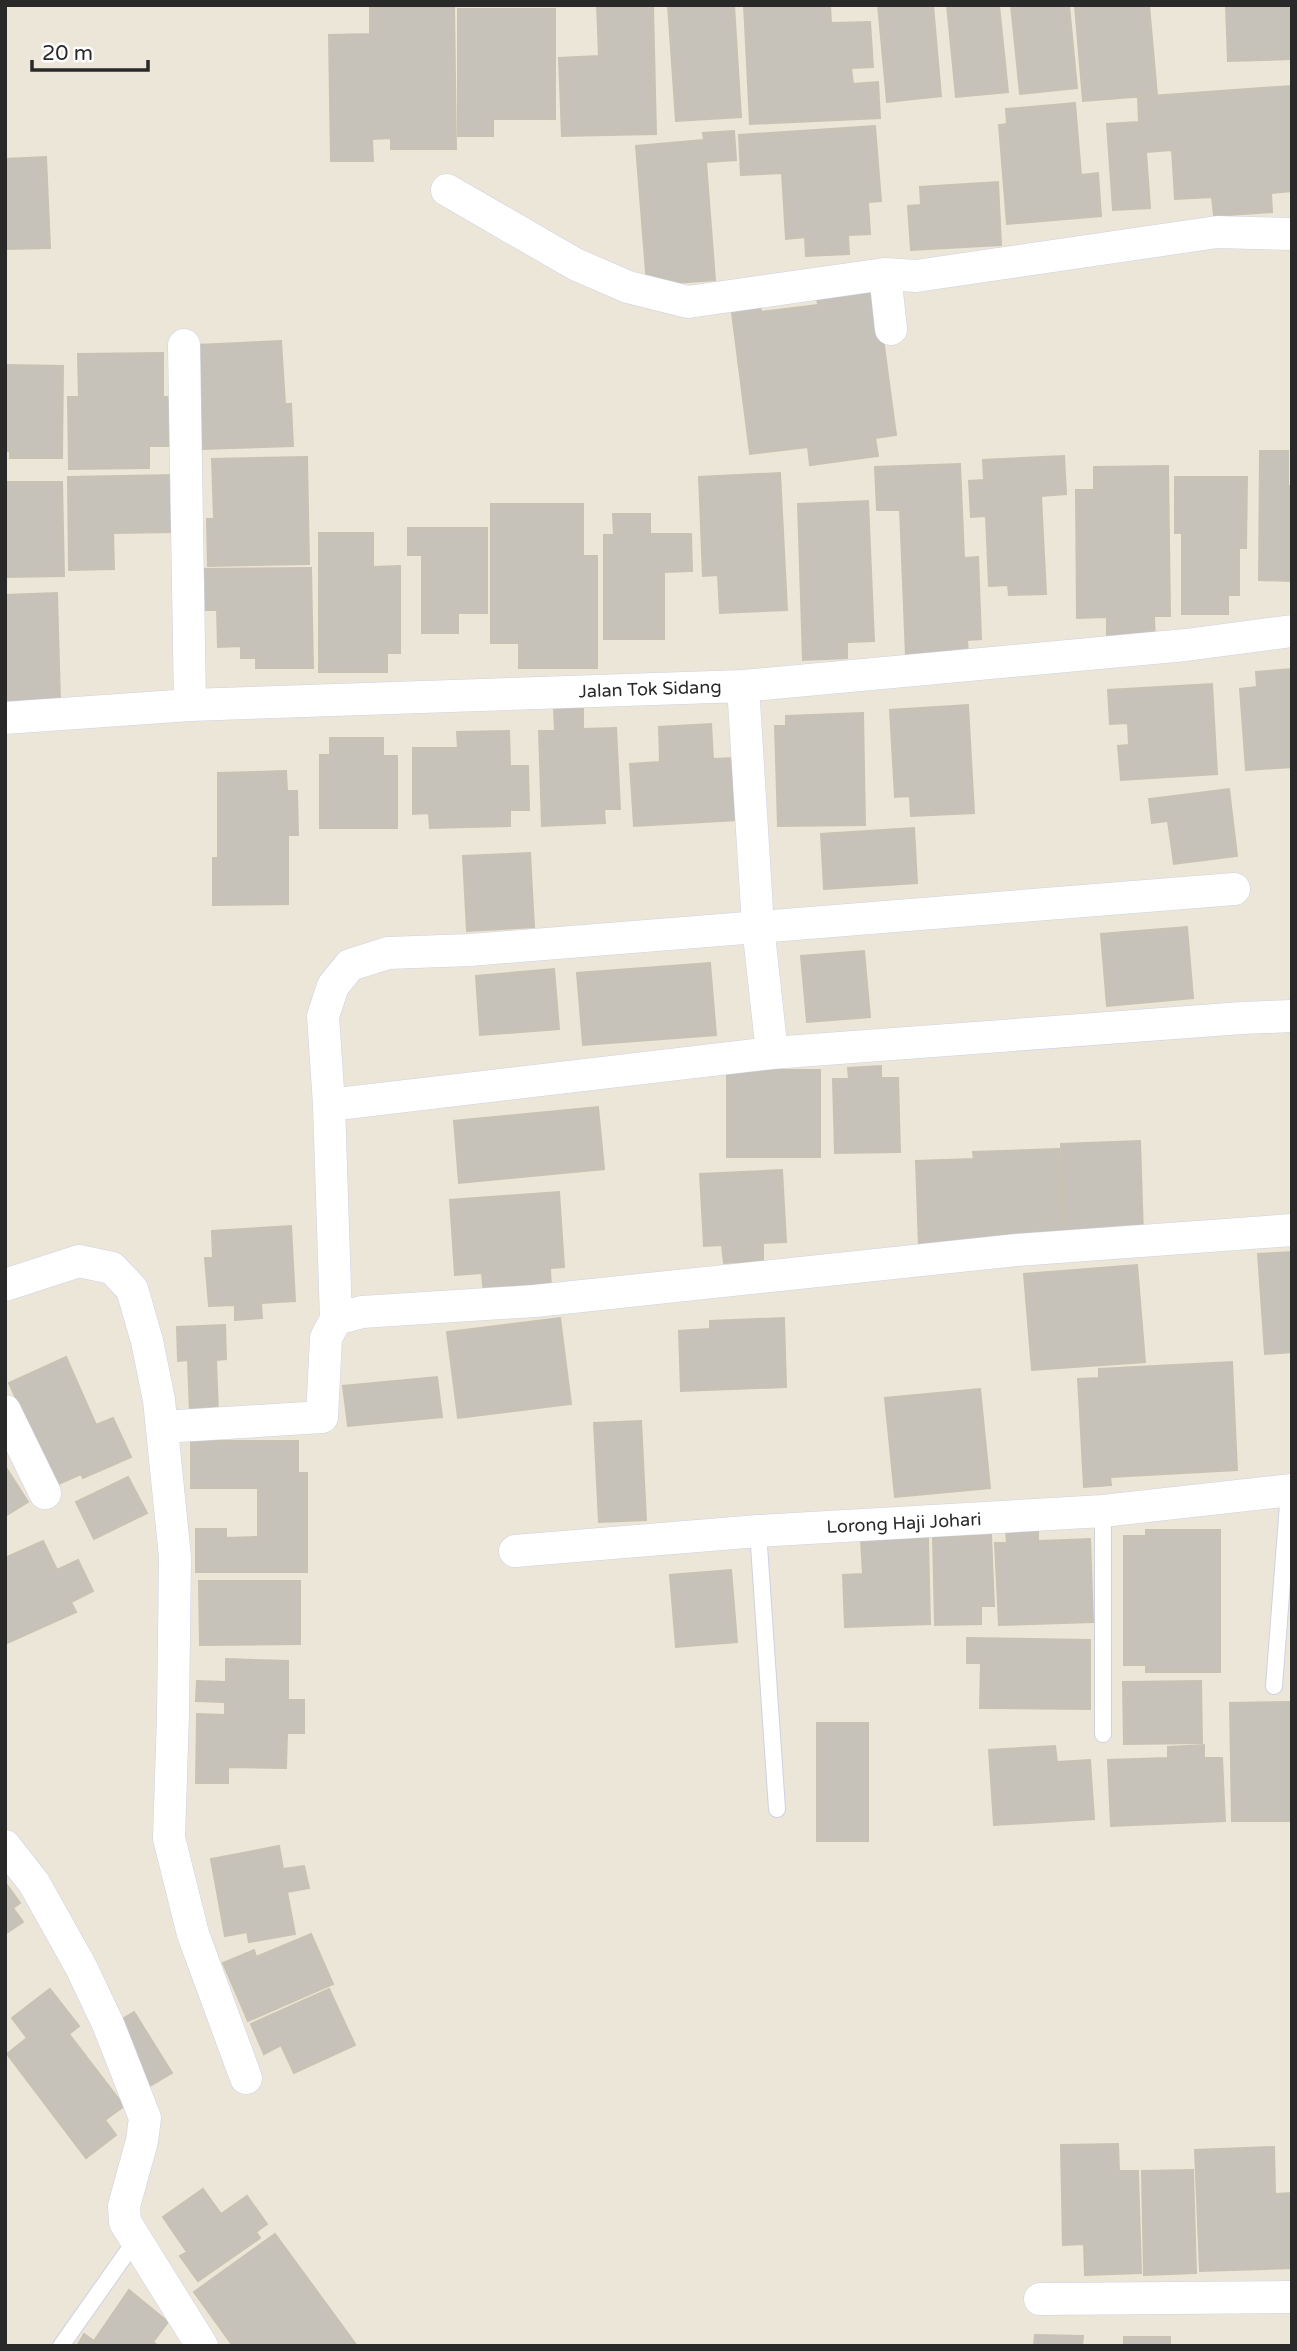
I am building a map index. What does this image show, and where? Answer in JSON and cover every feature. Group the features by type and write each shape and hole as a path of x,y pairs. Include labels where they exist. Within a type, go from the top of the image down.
{"street":[{"path":"447,190 575,264 628,287 688,302 885,274 916,276 1217,232 1292,234"},
{"path":"885,274 891,329"},
{"path":"184,345 190,705"},
{"name":"Jalan Tok Sidang","path":"5,718 190,705 743,686 1172,646 1292,631"},
{"path":"743,686 758,926 772,1053"},
{"path":"162,1427 321,1417 326,1338 336,1319 329,1105 323,1016 333,986 350,965 388,953 470,950 1234,889"},
{"path":"329,1105 772,1053 1292,1016"},
{"path":"336,1319 362,1312 535,1301 1017,1250 1292,1230"},
{"path":"5,1285 79,1261 112,1268 132,1289 147,1341 162,1427 175,1557 169,1838 193,1934 246,2078"},
{"path":"5,1411 45,1493"},
{"name":"Lorong Haji Johari","path":"515,1551 758,1531 1103,1511 1290,1490"},
{"path":"5,1846 34,1884 81,1967 108,2024 145,2118 142,2141 124,2206 125,2222 202,2346"},
{"path":"1040,2299 1292,2297"}],"lane":[{"path":"1274,1686 1290,1490"},
{"path":"1103,1511 1103,1734"},
{"path":"758,1531 777,1809"},
{"path":"61,2346 135,2241"}],"building":[{"path":"389,5 454,5 456,149 391,149 391,138 372,139 373,161 331,161 329,35 370,34 370,8 389,8"},
{"path":"597,5 653,5 656,134 562,136 559,58 599,56"},
{"path":"668,5 734,5 741,117 676,121"},
{"path":"744,5 830,5 831,23 870,22 873,67 851,68 853,84 878,82 880,118 750,124"},
{"path":"878,5 933,5 941,96 887,102"},
{"path":"947,5 999,5 1008,92 956,97"},
{"path":"1011,5 1069,5 1077,88 1020,94"},
{"path":"1149,5 1157,95 1083,101 1075,6"},
{"path":"1226,5 1292,5 1292,59 1228,61"},
{"path":"458,9 555,9 555,119 493,119 493,136 458,136"},
{"path":"1291,86 1292,191 1271,193 1272,212 1214,216 1212,197 1175,199 1172,150 1146,152 1150,208 1113,210 1107,124 1139,122 1138,97"},
{"path":"1075,103 1081,175 1098,173 1101,216 1007,224 999,125 1007,124 1006,109"},
{"path":"875,126 881,201 868,202 870,234 848,235 849,254 806,256 805,237 786,239 782,173 741,175 739,135"},
{"path":"734,131 736,160 706,162 715,280 647,285 636,146 704,140 703,133"},
{"path":"46,157 50,248 5,249 5,159"},
{"path":"998,182 1001,245 911,250 908,206 921,205 920,187"},
{"path":"875,279 896,435 875,438 878,456 810,465 808,447 750,454 731,305 759,302 761,312 818,305 816,287"},
{"path":"281,341 285,404 291,404 293,446 202,449 196,345"},
{"path":"163,353 163,397 172,397 172,446 149,446 149,468 69,469 68,397 79,397 78,354"},
{"path":"5,365 63,366 62,458 10,458 10,451 5,451"},
{"path":"1260,451 1288,451 1288,486 1292,486 1292,581 1259,580"},
{"path":"1064,456 1066,494 1041,496 1046,594 1009,595 1008,585 989,586 986,516 971,517 969,481 984,480 983,460"},
{"path":"307,457 309,564 208,566 207,519 214,519 212,459"},
{"path":"960,464 964,558 978,557 981,639 967,640 968,653 906,656 900,510 877,510 875,467"},
{"path":"1168,466 1170,616 1154,616 1155,643 1107,644 1107,617 1077,618 1076,490 1094,490 1094,467"},
{"path":"780,473 787,610 720,613 718,575 703,576 699,477"},
{"path":"175,475 175,532 113,533 114,569 69,570 68,477"},
{"path":"1175,477 1247,477 1246,548 1239,548 1239,595 1228,595 1228,614 1182,614 1182,533 1175,533"},
{"path":"5,482 62,482 64,576 5,577"},
{"path":"868,501 874,641 847,642 847,658 803,660 798,504"},
{"path":"491,504 583,504 583,556 597,556 597,668 519,668 519,643 491,643"},
{"path":"613,514 650,514 650,534 691,534 692,571 664,572 664,639 604,639 604,535 614,535"},
{"path":"408,528 487,528 487,613 458,613 458,633 422,633 422,555 408,555"},
{"path":"319,533 373,533 373,567 400,566 400,653 387,653 387,672 319,672"},
{"path":"311,568 313,668 256,668 256,658 241,658 241,646 218,647 217,610 199,610 198,569"},
{"path":"57,593 60,701 5,703 5,595"},
{"path":"1292,669 1292,767 1246,770 1240,689 1257,687 1256,672"},
{"path":"1212,684 1217,774 1121,780 1118,746 1129,745 1128,723 1110,724 1108,690"},
{"path":"968,705 974,813 911,816 910,796 895,797 890,710"},
{"path":"583,708 583,729 616,728 620,809 604,809 605,823 542,826 539,731 555,731 554,709"},
{"path":"863,713 865,825 778,826 775,726 786,726 786,716"},
{"path":"711,724 713,759 734,758 738,820 634,826 630,764 660,762 659,727"},
{"path":"509,731 510,766 528,766 529,810 510,810 510,826 430,828 429,813 413,814 413,748 458,748 457,732"},
{"path":"330,738 383,738 383,756 397,756 397,828 320,828 320,755 330,755"},
{"path":"286,771 287,791 297,791 298,835 288,835 288,904 213,905 213,858 218,858 218,773"},
{"path":"1229,789 1237,856 1174,864 1168,821 1152,823 1149,799"},
{"path":"914,828 917,883 824,889 821,834"},
{"path":"530,853 534,927 467,931 463,856"},
{"path":"1187,927 1193,998 1107,1006 1101,934"},
{"path":"864,951 870,1017 807,1022 801,956"},
{"path":"710,963 716,1035 583,1045 577,973"},
{"path":"554,969 559,1029 480,1035 476,976"},
{"path":"881,1066 881,1078 898,1078 900,1152 835,1153 833,1079 849,1079 848,1068"},
{"path":"727,1070 820,1070 820,1157 727,1157"},
{"path":"598,1107 604,1169 459,1183 454,1121"},
{"path":"1140,1141 1143,1235 1063,1237 1061,1144"},
{"path":"1059,1149 1062,1241 919,1246 916,1161 974,1159 973,1152"},
{"path":"782,1170 786,1242 763,1243 763,1261 724,1263 722,1245 704,1246 700,1174"},
{"path":"559,1192 564,1267 550,1268 551,1290 484,1295 482,1273 455,1275 450,1200"},
{"path":"291,1226 295,1301 261,1303 262,1318 235,1320 235,1305 209,1306 205,1258 213,1258 212,1231"},
{"path":"1292,1252 1292,1352 1265,1354 1258,1254"},
{"path":"1137,1265 1145,1362 1032,1370 1024,1274"},
{"path":"560,1318 571,1404 458,1418 447,1332"},
{"path":"784,1318 786,1387 681,1391 679,1331 710,1329 710,1321"},
{"path":"225,1325 226,1359 216,1360 218,1412 190,1413 188,1360 178,1361 177,1327"},
{"path":"66,1357 96,1425 113,1418 131,1457 83,1478 81,1474 52,1487 38,1447 9,1383"},
{"path":"1232,1362 1237,1470 1110,1477 1111,1485 1084,1487 1078,1379 1099,1378 1099,1369"},
{"path":"437,1377 442,1417 348,1426 343,1386"},
{"path":"980,1389 990,1488 895,1497 885,1398"},
{"path":"641,1421 646,1520 599,1522 594,1423"},
{"path":"191,1441 298,1441 298,1473 307,1473 307,1572 196,1572 196,1529 226,1529 226,1538 258,1537 258,1488 191,1488"},
{"path":"5,1466 28,1502 5,1516"},
{"path":"128,1477 147,1513 94,1539 76,1502"},
{"path":"1146,1530 1220,1530 1220,1672 1146,1672 1146,1665 1124,1665 1124,1536 1146,1536"},
{"path":"1038,1531 1038,1541 1090,1539 1093,1622 999,1625 995,1543 1007,1543 1006,1532"},
{"path":"991,1535 994,1606 981,1606 981,1624 935,1625 933,1537"},
{"path":"928,1537 930,1624 845,1627 843,1575 863,1574 861,1540"},
{"path":"43,1541 57,1570 78,1560 93,1591 71,1602 76,1612 5,1644 5,1558"},
{"path":"731,1570 737,1642 676,1647 670,1575"},
{"path":"199,1581 300,1581 300,1644 200,1645"},
{"path":"967,1638 1090,1640 1090,1709 980,1708 981,1663 967,1663"},
{"path":"226,1659 288,1661 288,1700 304,1700 304,1733 287,1733 286,1768 228,1767 228,1783 196,1783 197,1714 225,1715 225,1702 196,1701 197,1681 226,1682"},
{"path":"1201,1681 1202,1743 1124,1744 1123,1682"},
{"path":"1292,1702 1292,1821 1232,1821 1230,1703"},
{"path":"817,1723 868,1723 868,1841 817,1841"},
{"path":"1204,1745 1204,1758 1222,1758 1225,1821 1111,1826 1108,1760 1168,1758 1168,1747"},
{"path":"1055,1746 1057,1762 1090,1760 1094,1819 994,1825 989,1750"},
{"path":"279,1846 283,1869 304,1866 309,1888 287,1892 295,1934 249,1942 247,1932 225,1936 211,1859"},
{"path":"5,1882 20,1903 13,1908 23,1922 5,1934"},
{"path":"311,1934 333,1984 248,2021 223,1963 254,1950 256,1957"},
{"path":"50,1989 79,2026 69,2034 124,2106 105,2120 116,2135 86,2158 7,2054 27,2038 12,2018"},
{"path":"329,1989 355,2045 294,2073 281,2045 264,2054 251,2024"},
{"path":"134,2012 172,2073 150,2086 112,2025"},
{"path":"1118,2144 1119,2171 1138,2171 1141,2273 1085,2275 1084,2244 1063,2245 1061,2145"},
{"path":"1274,2147 1275,2194 1292,2193 1292,2268 1200,2271 1195,2150"},
{"path":"1193,2170 1196,2273 1144,2275 1142,2171"},
{"path":"203,2189 221,2214 247,2196 267,2224 256,2232 260,2238 198,2281 180,2256 187,2252 163,2217"},
{"path":"275,2234 357,2346 233,2346 194,2292"},
{"path":"129,2290 168,2322 153,2342 158,2346 102,2346 94,2341"},
{"path":"84,2334 94,2341 102,2346 77,2346"},
{"path":"1035,2335 1083,2336 1082,2346 1034,2346"},
{"path":"1124,2337 1170,2337 1170,2346 1124,2346"}]}
